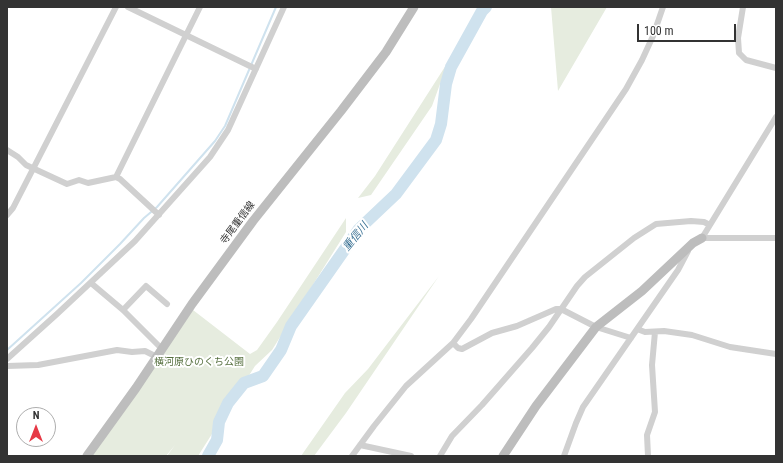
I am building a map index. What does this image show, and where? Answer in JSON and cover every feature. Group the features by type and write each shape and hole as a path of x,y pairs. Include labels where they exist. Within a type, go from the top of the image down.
{"main road":[{"name":"寺尾重信線","path":"87,456 136,388 192,304 253,221 386,52 414,7"},
{"path":"503,456 536,406 596,327 642,291 693,243 702,238"}],"street":[{"path":"7,215 13,208 116,7"},
{"path":"128,7 256,69"},
{"path":"116,177 200,7"},
{"path":"7,359 135,241 210,157 228,130 284,7"},
{"path":"352,456 406,386 453,343 471,319 626,89 653,36 663,7"},
{"path":"743,7 738,38 739,53 746,60 776,68"},
{"path":"702,238 776,118"},
{"path":"7,150 18,157 26,165 67,184 79,180 88,183 116,177 159,215"},
{"path":"440,456 452,436 482,405 527,353 561,309 572,292 585,277 656,224 691,221 704,222 710,225"},
{"path":"702,238 776,238"},
{"path":"564,456 583,407 654,302 678,270 693,243"},
{"path":"90,283 123,310 159,353"},
{"path":"123,310 146,286 167,304"},
{"path":"453,343 458,348 462,349 492,332 517,326 551,310 561,309 596,327 631,338"},
{"path":"637,329 645,332 664,331 692,335 730,348 776,354"},
{"path":"648,456 648,435 655,412 652,365 655,332"},
{"path":"7,366 38,364 117,350 159,353"},
{"path":"360,445 411,456"}],"green space":[{"path":"551,7 607,7 558,91"},
{"path":"448,62 432,106 371,195 358,198 375,176"},
{"name":"横河原ひのくち公園","path":"346,218 346,232 272,350 255,366 198,456 167,456 175,445 166,456 91,456 193,310 250,354 257,350"},
{"path":"439,276 346,413 314,456 301,456 345,393 368,369"}],"waterway":[{"path":"7,350 81,283 144,218 157,207 215,141 225,126 276,7"},
{"name":"重信川","path":"208,456 217,440 219,422 228,403 244,383 263,376 281,350 291,326 359,229 396,194 436,140 441,124 446,84 451,67 482,11 486,7"}]}
